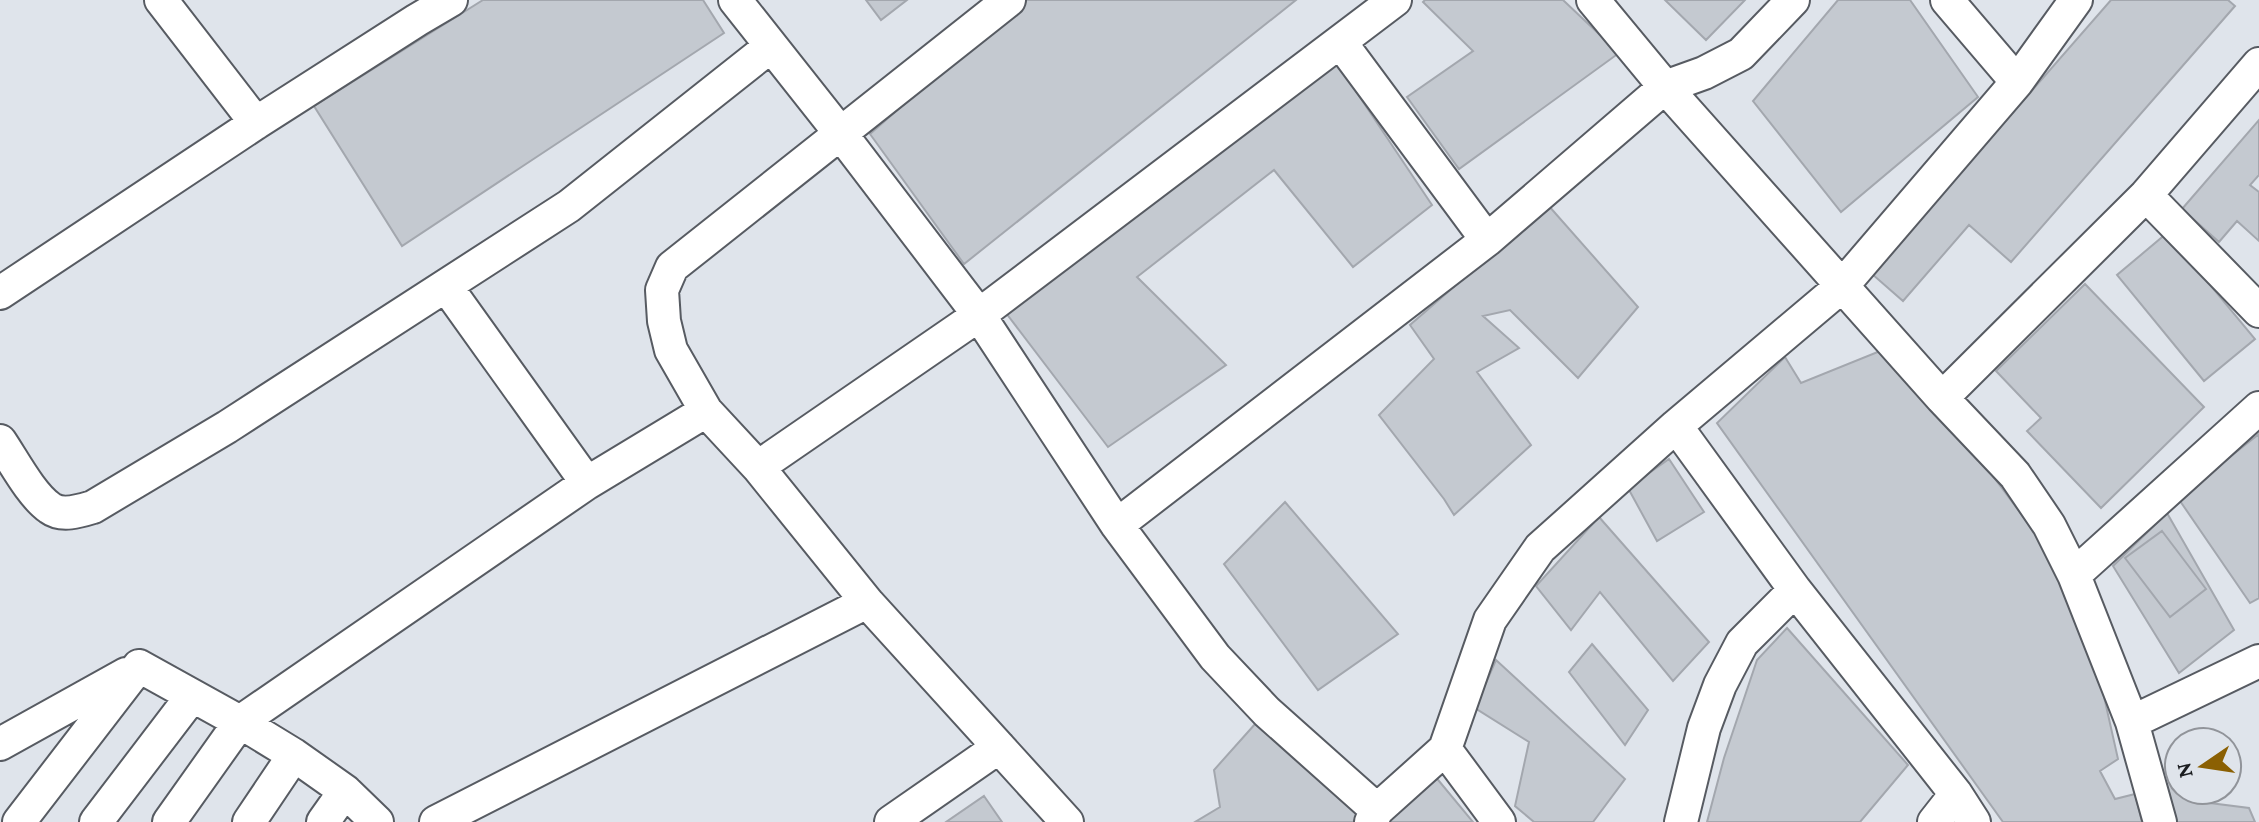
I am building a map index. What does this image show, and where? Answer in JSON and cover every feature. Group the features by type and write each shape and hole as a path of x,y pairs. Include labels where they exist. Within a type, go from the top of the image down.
{"street":[{"path":"161,0 256,123"},
{"path":"0,293 256,123 451,0"},
{"path":"735,0 979,315 1117,525 1215,657 1374,816 1445,749 1490,620 1540,548 1676,426 1842,286 2017,82 2076,0"},
{"path":"1009,0 672,267 662,290 664,321 671,350 706,411 758,467 867,602 1067,822"},
{"path":"758,467 979,315 1395,0"},
{"path":"1593,0 1665,87 1942,398 2015,475 2049,525 2074,575 2132,722 2160,822"},
{"path":"1117,525 1487,240 1665,87 1704,73 1741,54 1793,0"},
{"path":"1947,0 2017,82"},
{"path":"1341,43 1487,240"},
{"path":"0,441 51,510 73,513 93,507 227,427 569,206 771,46"},
{"path":"1942,398 2146,195 2259,64"},
{"path":"2146,195 2259,311"},
{"path":"446,286 587,483"},
{"path":"2074,575 2259,408"},
{"path":"169,822 240,722 587,483 706,411"},
{"path":"1676,426 1795,590 1956,794 1974,822"},
{"path":"1681,822 1704,728 1720,685 1742,643 1795,590"},
{"path":"436,822 867,602"},
{"path":"2132,722 2259,661"},
{"path":"139,666 294,755 345,791 377,822"},
{"path":"0,744 139,666"},
{"path":"19,822 139,666"},
{"path":"96,822 192,696"},
{"path":"891,822 999,747"},
{"path":"1445,749 1499,822"},
{"path":"249,822 294,755"},
{"path":"323,822 345,791"},
{"path":"1934,822 1956,794"}],"building":[{"path":"483,0 703,0 724,33 402,246 314,106"},
{"path":"866,0 907,0 881,20"},
{"path":"1023,0 1296,0 964,264 870,134"},
{"path":"1563,0 1619,53 1459,169 1407,97 1473,51 1423,2"},
{"path":"1665,0 1745,0 1706,40"},
{"path":"1838,0 1910,0 1978,97 1841,212 1753,101"},
{"path":"2111,0 2228,0 2235,6 2011,262 1969,225 1903,301 1872,274"},
{"path":"1337,63 1432,205 1353,267 1274,170 1137,277 1226,365 1108,447 1006,313"},
{"path":"2259,120 2259,175 2250,185 2259,192 2259,241 2237,221 2219,242 2182,209"},
{"path":"1548,205 1638,307 1578,378 1510,310 1483,316 1519,348 1477,372 1531,445 1454,515 1379,415 1434,359 1410,325"},
{"path":"2167,233 2255,339 2204,381 2117,275"},
{"path":"2085,284 2204,407 2101,508 2027,431 2041,418 1996,371"},
{"path":"1895,345 2081,594 2118,759 2100,771 2115,799 2135,794 2142,822 2003,822 1717,423 1785,357 1801,383"},
{"path":"2259,434 2259,598 2250,603 2178,498"},
{"path":"1669,459 1704,512 1657,541 1628,488"},
{"path":"1285,502 1398,634 1318,690 1224,564"},
{"path":"2167,513 2234,630 2179,673 2113,566"},
{"path":"1599,517 1709,642 1673,681 1600,592 1571,630 1536,586"},
{"path":"2162,531 2206,589 2170,617 2125,558"},
{"path":"1787,628 1908,765 1860,822 1707,822 1724,758 1757,660"},
{"path":"1592,644 1648,710 1625,745 1569,672"},
{"path":"1496,660 1625,779 1593,822 1534,822 1515,806 1529,742 1475,708"},
{"path":"1256,723 1361,811 1353,822 1195,822 1220,807 1214,770"},
{"path":"1434,775 1473,822 1371,822"},
{"path":"984,796 1002,822 946,822"},
{"path":"2173,806 2249,808 2255,822 2177,822"}]}
